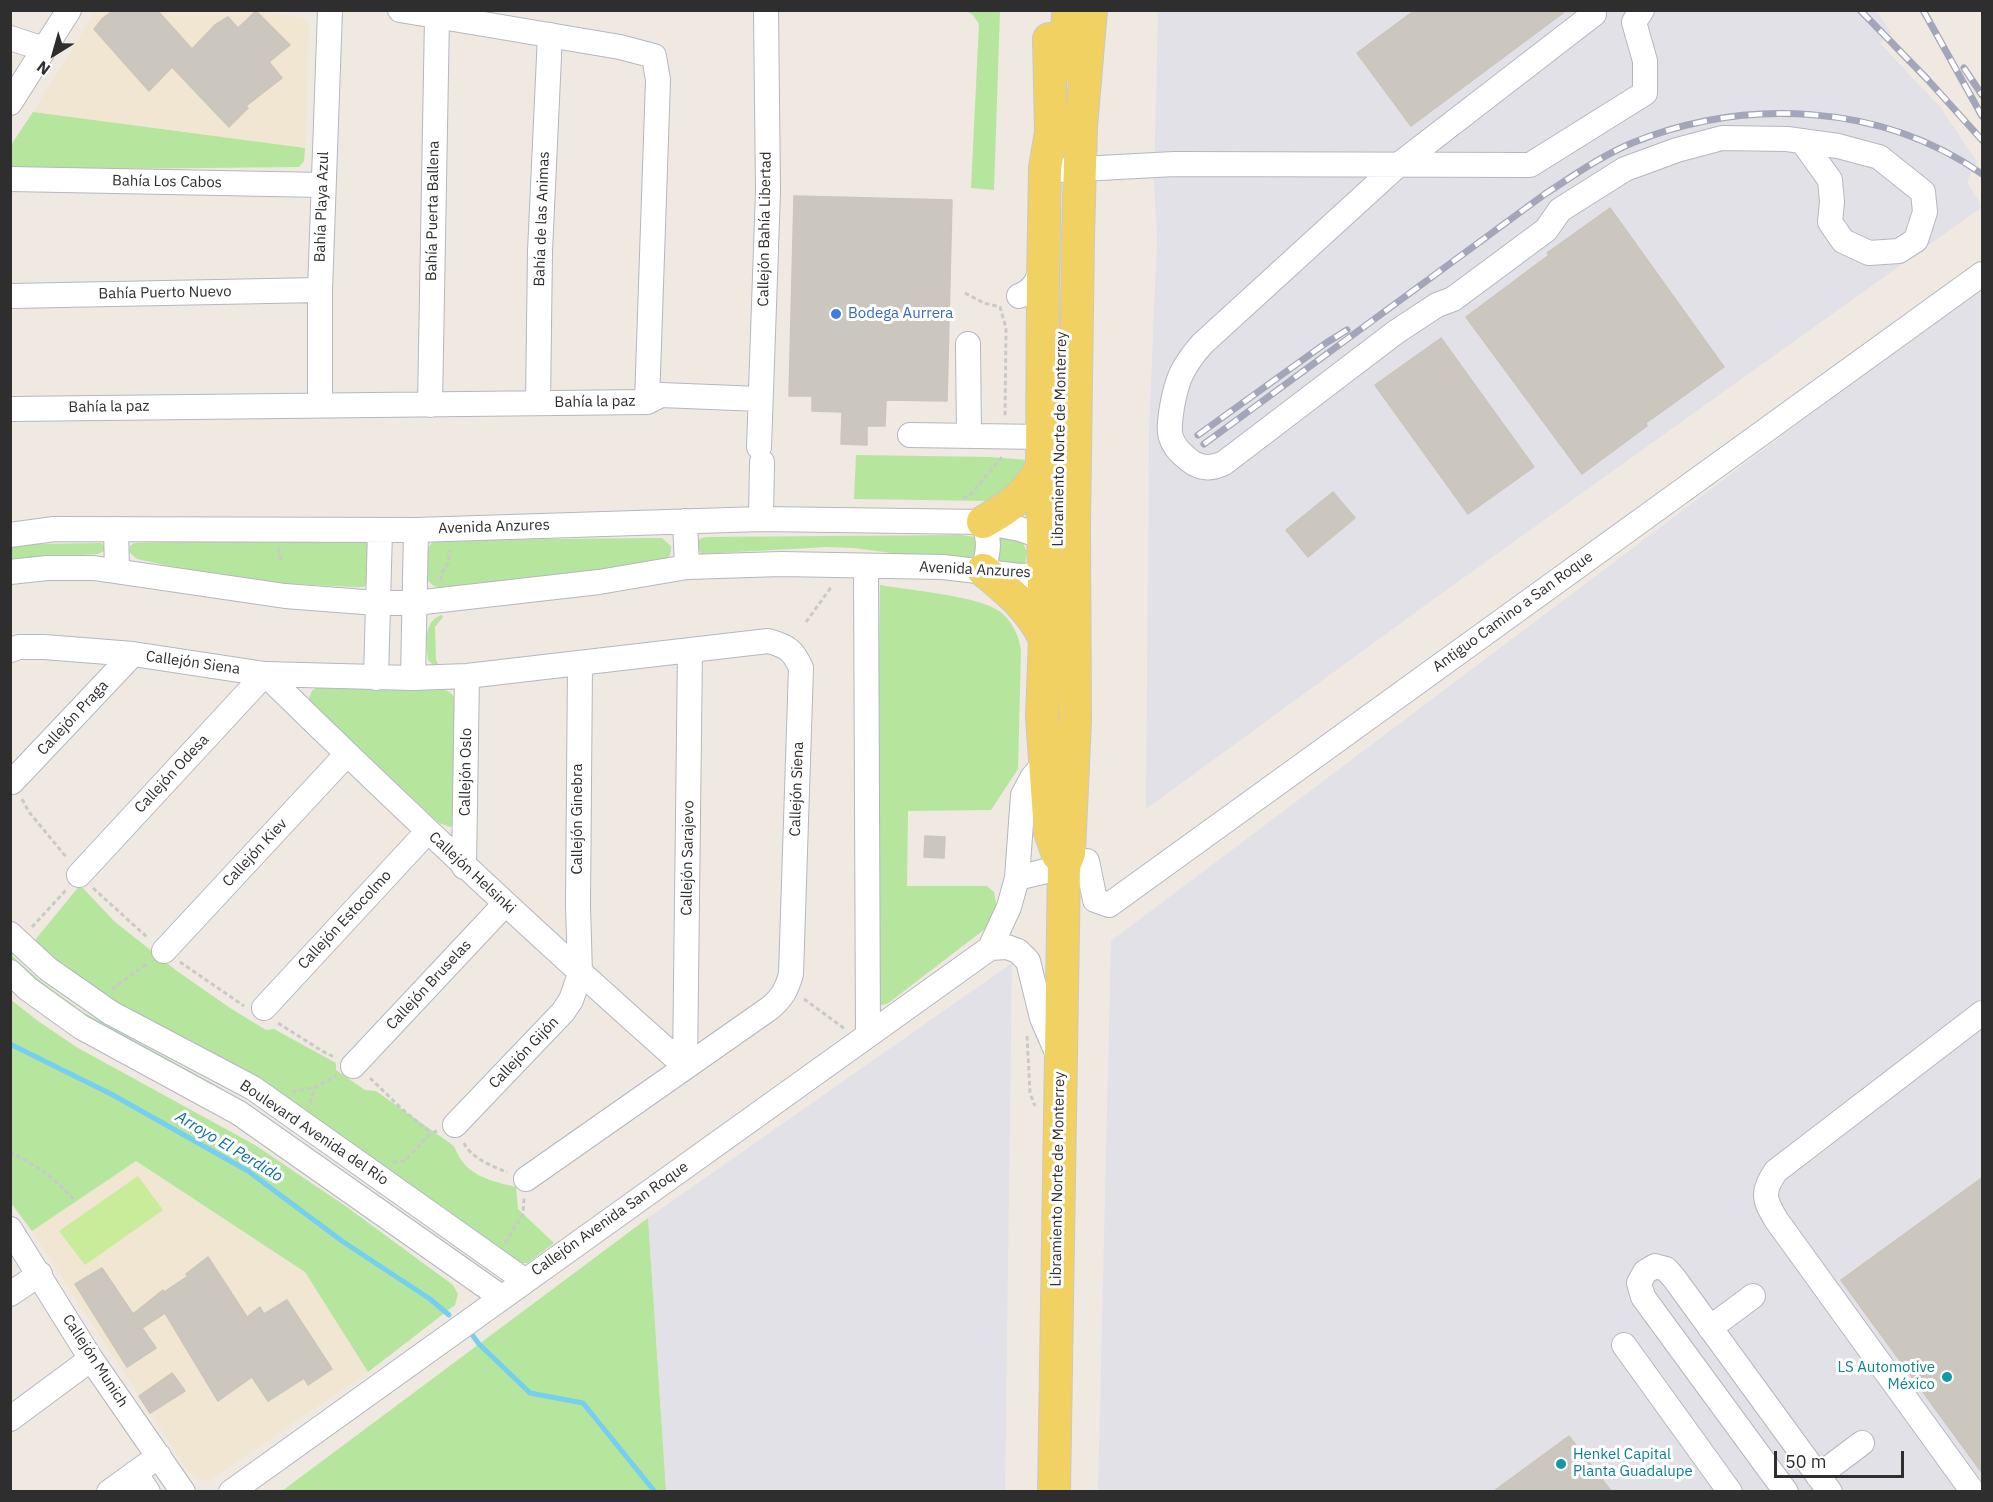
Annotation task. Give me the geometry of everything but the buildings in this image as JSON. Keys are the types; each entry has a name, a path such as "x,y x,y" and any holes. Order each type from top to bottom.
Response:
{"main road":[{"path":"1044,213 1070,147 1079,84 1080,10"},
{"name":"Libramiento Norte de Monterrey","path":"1054,1491 1061,860 1048,555 1070,147 1091,10"},
{"path":"1055,12 1051,132 1045,168 1043,261 1042,468 1048,555 1042,717 1050,832 1061,860"},
{"name":"Libramiento Norte de Monterrey","path":"1055,12 1078,237 1075,721 1069,854 1061,860"},
{"path":"1048,555 1065,541 1068,524 1070,448 1076,396"},
{"path":"983,522 1017,502 1042,468"},
{"path":"1048,555 1066,563 1067,703 1075,721"},
{"path":"983,570 1028,610 1036,620 1045,639"}],"street":[{"path":"10,103 69,10"},
{"name":"Bahía Playa Azul","path":"320,404 320,290 330,10"},
{"name":"Bahía la paz","path":"10,409 647,402 658,91 657,63 654,56 633,50 400,10"},
{"name":"Callejón Bahía Libertad","path":"761,519 760,399 768,191 766,10"},
{"path":"1070,147 1174,164 1530,165 1645,93 1645,61 1634,22 1642,10"},
{"path":"1594,14 1397,166 1202,344 1183,368 1176,383 1168,429 1176,449 1194,464 1207,468 1224,463 1396,332 1437,304 1454,299 1546,230 1560,210 1625,169 1677,150 1722,138 1787,139 1802,141 1838,146 1879,158 1904,175 1923,192 1925,212 1916,240 1899,251 1869,253 1843,241 1830,222 1832,202 1830,180 1802,141"},
{"name":"Bahía Puerta Ballena","path":"430,405 437,17"},
{"name":"Bahía de las Animas","path":"538,403 540,251 550,35"},
{"path":"10,38 44,49"},
{"name":"Bahía Los Cabos","path":"10,179 323,185"},
{"name":"Antiguo Camino a San Roque","path":"1061,860 1087,861 1095,900 1109,905 1983,274"},
{"name":"Bahía Puerto Nuevo","path":"10,296 320,290"},
{"path":"968,344 969,436"},
{"path":"647,402 661,395 760,399"},
{"path":"910,435 1042,437"},
{"name":"Avenida Anzures","path":"10,535 54,529 416,530 761,519 983,522 1020,529 1048,555 1035,575 1020,576 983,570 781,564 687,567 599,582 415,603 377,603 285,596 94,568 47,568 10,572"},
{"path":"685,521 687,567"},
{"path":"983,522 989,553 983,570"},
{"path":"117,528 117,571"},
{"path":"376,678 380,530"},
{"path":"413,678 416,530"},
{"path":"865,1037 866,566"},
{"name":"Callejón Siena","path":"10,650 19,647 44,647 133,654 265,674 413,678 468,676 768,641 783,645 795,654 801,668 791,974 788,988"},
{"name":"Callejón Sarajevo","path":"685,1066 690,650"},
{"name":"Callejón Praga","path":"12,782 133,654"},
{"name":"Callejón Ginebra","path":"579,664 580,974"},
{"name":"Callejón Helsinki","path":"265,674 464,867 580,974 685,1066"},
{"name":"Callejón Odesa","path":"80,874 265,674"},
{"name":"Callejón Oslo","path":"464,867 468,676"},
{"name":"Callejón Kiev","path":"164,951 347,754"},
{"path":"1046,761 1032,778 1023,795 1017,878 1009,907 990,948 1007,947 1018,951 1028,961 1042,1018 1060,1058"},
{"name":"Callejón Estocolmo","path":"264,1008 427,832"},
{"path":"1017,878 1061,860"},
{"name":"Callejón Bruselas","path":"353,1066 505,904"},
{"name":"Boulevard Avenida del Río","path":"14,938 48,969 111,1013 259,1093 524,1280"},
{"name":"Callejón Avenida San Roque","path":"231,1491 990,948"},
{"name":"Boulevard Avenida del Río","path":"10,972 28,989 81,1027 239,1113 501,1297"},
{"name":"Callejón Gijón","path":"455,1125 563,1012 572,1000 580,974"},
{"path":"526,1179 770,1008 781,999 788,988"},
{"path":"1973,1491 1767,1205 1765,1186 1776,1171 1983,1013"},
{"path":"239,1113 259,1093"},
{"name":"Callejón Munich","path":"10,1228 92,1359 183,1491"},
{"path":"1786,1491 1643,1297 1639,1283 1645,1272 1655,1266 1666,1269 1674,1278 1824,1484 1862,1443"},
{"path":"10,1294 40,1274"},
{"path":"1710,1328 1753,1296"},
{"path":"1624,1345 1730,1491"},
{"path":"10,1419 92,1359"},
{"path":"1731,1418 1761,1398"},
{"path":"109,1491 141,1482 159,1456"}],"path":[{"path":"965,293 984,303 1000,307 1006,336 1005,418"},
{"path":"963,498 971,494 1003,455"},
{"path":"441,588 441,574 448,564 450,549"},
{"path":"806,622 832,586"},
{"path":"12,782 29,812 80,874 141,933 249,1009 256,1011 264,1008"},
{"path":"14,938 80,874"},
{"path":"95,1002 164,951"},
{"path":"788,988 865,1037"},
{"path":"259,1093 315,1087 353,1066"},
{"path":"370,1171 379,1164 405,1161 431,1133 455,1125 466,1148 491,1166 526,1179 523,1214 495,1260"},
{"path":"10,1152 29,1161 67,1191 75,1202"}],"shaded area":[{"path":"254,10 302,18 309,25 305,148 33,112 96,11"},
{"path":"1158,11 1877,11 1891,33 1880,43 1941,108 1977,162 1967,182 1982,207 1427,604 1146,809 1149,432 1157,240 1154,181"},
{"path":"1982,285 1982,1491 1098,1492 1111,941"},
{"path":"1012,963 1005,1491 666,1491 648,1218"},
{"path":"136,1161 305,1272 368,1372 209,1480 198,1479 189,1472 32,1231"}],"green space":[{"path":"966,11 1000,11 994,190 971,188 979,24 973,15"},
{"path":"33,112 305,148 304,161 299,167 11,170 11,145"},
{"path":"856,455 990,457 1028,460 1023,474 990,501 854,499"},
{"path":"992,534 1005,534 1023,543 1027,552 1025,564 1003,567 994,559"},
{"path":"960,535 977,537 981,555 967,563 854,548 827,547 701,554 696,543 701,538 708,537"},
{"path":"662,538 671,546 671,552 661,563 441,588 427,580 427,551 437,540"},
{"path":"366,541 370,545 369,584 363,587 352,587 276,583 206,574 137,559 129,552 130,546 134,543"},
{"path":"101,543 105,546 104,551 98,554 11,559 11,547 36,544"},
{"path":"880,585 942,594 989,606 1003,614 1011,623 1017,634 1021,651 1018,769 991,810 908,811 907,886 987,886 994,892 998,915 985,929 887,1004 880,1005 874,1000"},
{"path":"441,615 443,617 435,627 438,664 436,668 428,660 427,634 431,623"},
{"path":"316,688 445,690 450,692 456,699 453,824 450,827 439,823 312,704 309,698"},
{"path":"80,885 115,922 177,971 230,1008 266,1030 274,1029 336,1063 336,1070 365,1090 376,1091 454,1146 464,1164 471,1170 487,1179 516,1187 518,1209 554,1243 528,1263 516,1263 114,1006 31,945"},
{"path":"10,954 38,979 83,1012 230,1095 113,1035 26,974 11,960"},
{"path":"10,999 78,1048 255,1145 344,1205 453,1285 458,1294 455,1305 368,1372 305,1272 136,1161 32,1231 11,1203"},
{"path":"138,1176 163,1210 85,1265 59,1231"},
{"path":"648,1218 666,1491 282,1491"}],"waterway":[{"name":"Arroyo El Perdido","path":"10,1044 113,1095 248,1171 342,1241 430,1299 449,1315"},
{"name":"Arroyo El Perdido","path":"473,1336 530,1393 583,1403 655,1492"}],"railway":[{"path":"1860,10 1982,140"},
{"path":"1923,10 1982,116"},
{"path":"1964,68 1982,95"},
{"path":"1204,444 1545,194 1621,148 1675,128 1720,118 1765,114 1811,115 1856,121 1900,133 1943,150 1982,174"},
{"path":"1198,435 1347,330"}],"place":[{"name":"Bodega Aurrera","path":"836,314"},
{"name":"LS Automotive México","path":"1947,1377"},
{"name":"Henkel Capital Planta Guadalupe","path":"1561,1464"}]}
